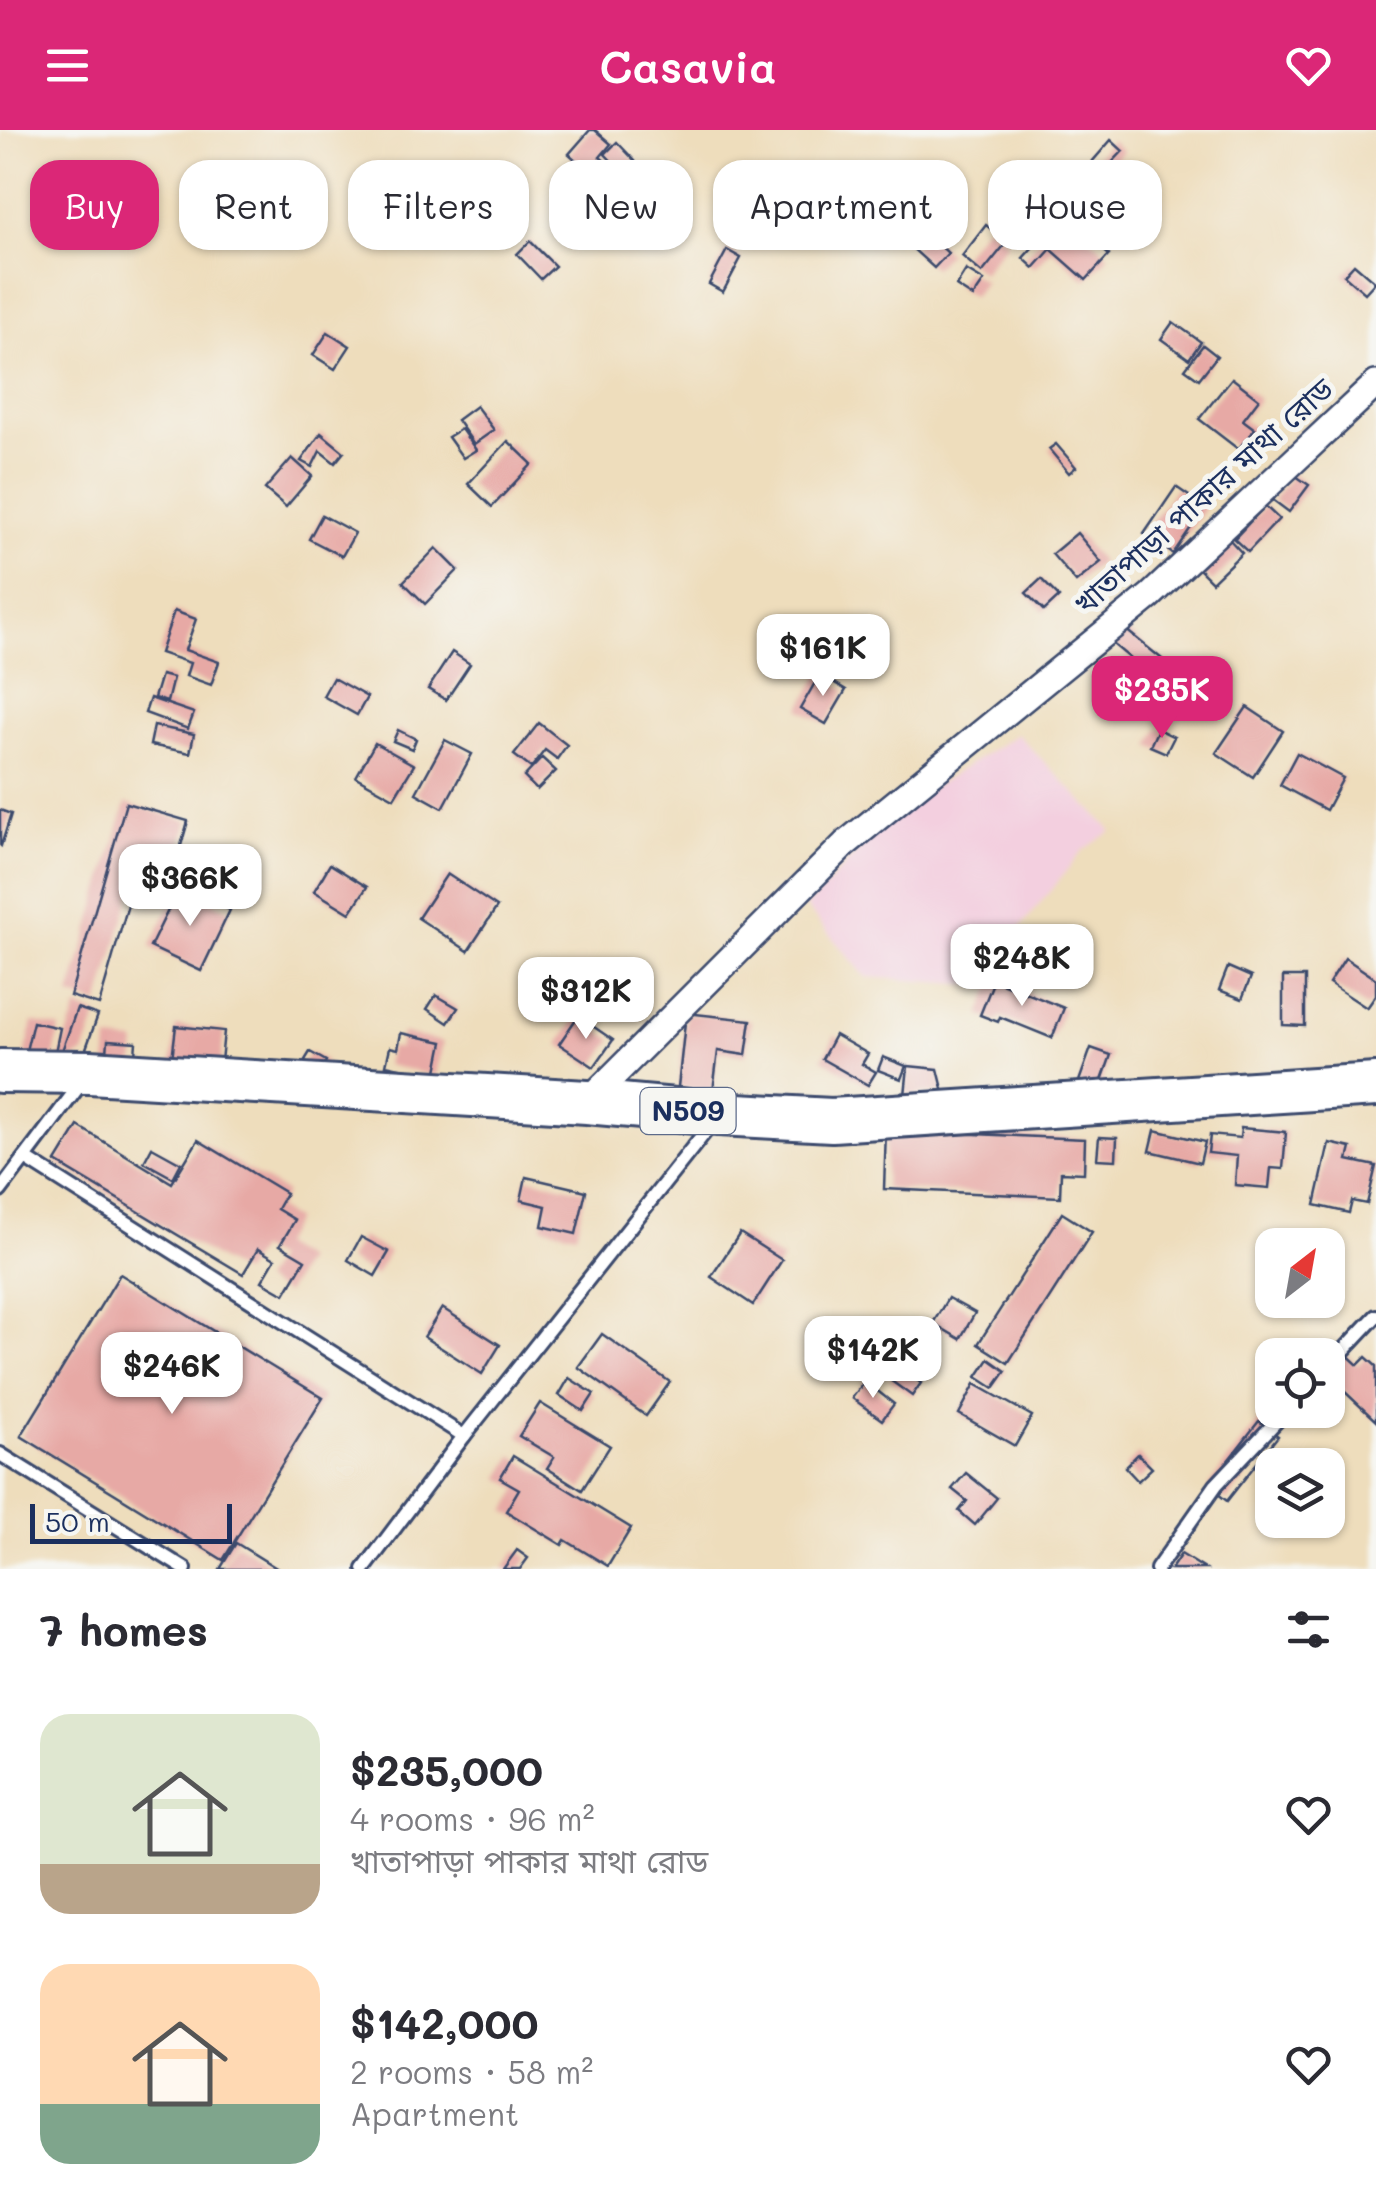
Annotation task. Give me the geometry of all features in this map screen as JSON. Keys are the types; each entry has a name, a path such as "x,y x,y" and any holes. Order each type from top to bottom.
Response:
{"highway":[{"name":"N509","path":"0,1070 90,1072 832,1120 1376,1085"}],"street":[{"name":"খাতাপাড়া পাকার মাথা রোড","path":"587,1102 846,844 1150,596 1376,384"}],"lane":[{"path":"0,1190 90,1072"},
{"path":"364,1569 719,1114"},
{"path":"25,1158 464,1436"},
{"path":"1345,1349 1376,1316"},
{"path":"1158,1569 1216,1485 1270,1428"},
{"path":"0,1454 185,1569"}],"shaded area":[{"path":"1017,734 1112,831 1083,850 974,985 866,977 806,907 897,810"}],"building":[{"path":"590,130 611,144 600,157 604,160 576,160 569,154"},
{"path":"1111,140 1123,151 1114,160 1094,160"},
{"path":"617,142 634,160 611,160 605,154"},
{"path":"986,225 988,250 1001,250 982,273 962,256"},
{"path":"529,242 555,266 541,279 517,254 529,250"},
{"path":"727,250 741,258 723,292 709,284"},
{"path":"914,250 945,250 948,253 934,268"},
{"path":"1030,250 1050,250 1034,268 1023,258"},
{"path":"1052,250 1103,250 1109,255 1086,280"},
{"path":"1354,264 1375,282 1365,293 1344,275"},
{"path":"966,270 984,281 973,297 956,286"},
{"path":"1173,322 1201,342 1189,359 1161,339"},
{"path":"328,332 350,346 335,369 313,355"},
{"path":"1203,345 1217,356 1199,379 1185,369"},
{"path":"1232,378 1259,399 1243,420 1255,429 1238,449 1199,419"},
{"path":"476,406 494,430 474,444 457,420"},
{"path":"461,429 476,450 463,458 448,437"},
{"path":"321,433 344,452 335,463 320,451 312,467 301,461"},
{"path":"508,441 532,464 492,507 468,484"},
{"path":"1056,444 1076,467 1069,473 1049,449"},
{"path":"292,458 312,476 286,507 265,489"},
{"path":"1293,474 1309,485 1289,512 1273,500"},
{"path":"1176,487 1205,507 1173,554 1144,534"},
{"path":"1265,506 1279,519 1248,552 1234,539"},
{"path":"322,515 355,533 342,556 309,539"},
{"path":"1077,533 1101,562 1076,582 1052,554"},
{"path":"1229,539 1242,553 1212,582 1199,569"},
{"path":"436,548 458,570 425,604 403,582"},
{"path":"1041,579 1059,597 1044,611 1026,593"},
{"path":"174,611 196,619 185,650 219,662 211,685 186,676 190,663 160,653"},
{"path":"1120,625 1162,659 1149,674 1108,640"},
{"path":"452,652 470,664 446,700 428,689"},
{"path":"820,674 846,690 826,724 800,709"},
{"path":"161,675 173,678 167,702 154,698"},
{"path":"333,678 367,697 357,715 323,696"},
{"path":"150,698 194,713 188,729 145,713"},
{"path":"1247,707 1283,731 1253,777 1216,753"},
{"path":"539,723 567,745 557,759 545,750 531,768 514,755"},
{"path":"154,726 194,734 190,753 150,745"},
{"path":"1158,729 1174,737 1166,753 1150,746"},
{"path":"398,730 416,739 412,749 393,741"},
{"path":"445,740 472,754 443,808 416,793"},
{"path":"375,743 414,765 394,798 356,777"},
{"path":"1297,753 1343,778 1326,810 1280,785"},
{"path":"542,758 556,771 537,790 524,777"},
{"path":"126,803 188,821 176,863 143,853 99,1005 70,996"},
{"path":"0,810 11,814 1,846 0,845"},
{"path":"330,864 367,887 350,913 314,891"},
{"path":"447,874 497,907 468,951 418,918"},
{"path":"180,886 230,910 201,971 150,947"},
{"path":"1345,958 1376,979 1376,995 1367,1008 1329,983"},
{"path":"1228,967 1251,977 1242,999 1219,990"},
{"path":"1283,977 1305,977 1305,1026 1283,1025"},
{"path":"994,980 1064,1008 1052,1038 1000,1017 998,1022 980,1015"},
{"path":"436,995 458,1008 448,1023 427,1009"},
{"path":"77,1008 98,1015 84,1054 56,1068"},
{"path":"686,1013 751,1020 746,1055 718,1051 713,1091 678,1087"},
{"path":"578,1016 613,1040 594,1067 559,1044"},
{"path":"33,1022 60,1028 53,1062 25,1055"},
{"path":"176,1026 224,1031 220,1072 171,1067"},
{"path":"401,1033 443,1042 436,1076 386,1065 390,1047 398,1049"},
{"path":"835,1035 868,1054 862,1064 876,1072 868,1085 822,1059"},
{"path":"108,1040 136,1042 134,1068 106,1066"},
{"path":"1091,1048 1111,1055 1098,1092 1078,1084"},
{"path":"310,1052 326,1061 319,1074 302,1065"},
{"path":"883,1057 906,1066 901,1079 878,1070"},
{"path":"908,1066 938,1069 944,1093 905,1095"},
{"path":"78,1126 172,1183 198,1140 286,1193 277,1209 295,1220 280,1245 305,1260 285,1294 262,1281 275,1259 258,1249 243,1274 56,1162"},
{"path":"1241,1128 1286,1132 1283,1169 1271,1168 1269,1188 1235,1185 1237,1156 1208,1153 1210,1135 1240,1138"},
{"path":"886,1130 1085,1139 1084,1173 1061,1172 1060,1197 884,1189"},
{"path":"1155,1130 1205,1142 1200,1163 1150,1151"},
{"path":"1099,1137 1117,1138 1116,1160 1097,1159"},
{"path":"1329,1143 1351,1148 1348,1160 1376,1166 1367,1204 1352,1201 1349,1213 1315,1205"},
{"path":"152,1147 181,1163 173,1178 144,1162"},
{"path":"526,1177 586,1191 576,1234 542,1226 546,1206 521,1200"},
{"path":"1062,1213 1092,1232 1008,1363 978,1344"},
{"path":"740,1233 782,1260 753,1305 711,1277"},
{"path":"361,1237 389,1252 375,1276 348,1260"},
{"path":"120,1274 323,1398 223,1560 21,1436"},
{"path":"948,1298 975,1313 960,1339 933,1323"},
{"path":"442,1308 500,1345 482,1374 424,1337"},
{"path":"602,1334 670,1382 646,1416 578,1367"},
{"path":"1345,1353 1358,1365 1366,1357 1376,1366 1376,1421 1345,1392"},
{"path":"989,1359 1006,1371 994,1388 977,1377"},
{"path":"899,1368 921,1383 912,1396 890,1380"},
{"path":"569,1378 594,1394 583,1411 559,1395"},
{"path":"865,1381 894,1404 882,1420 852,1398"},
{"path":"975,1384 1032,1416 1015,1446 959,1414"},
{"path":"540,1403 610,1446 582,1490 547,1468 554,1457 519,1436"},
{"path":"1255,1426 1268,1428 1278,1436 1269,1448 1255,1448 1255,1465 1227,1501 1208,1486"},
{"path":"1138,1454 1152,1468 1138,1481 1125,1467"},
{"path":"513,1456 631,1528 608,1566 565,1540 562,1545 506,1511 519,1489 500,1478"},
{"path":"966,1473 997,1498 975,1525 959,1511 967,1501 952,1489"},
{"path":"236,1543 278,1569 220,1569"},
{"path":"517,1550 528,1558 520,1569 503,1569"},
{"path":"1181,1554 1205,1569 1171,1569"}]}
